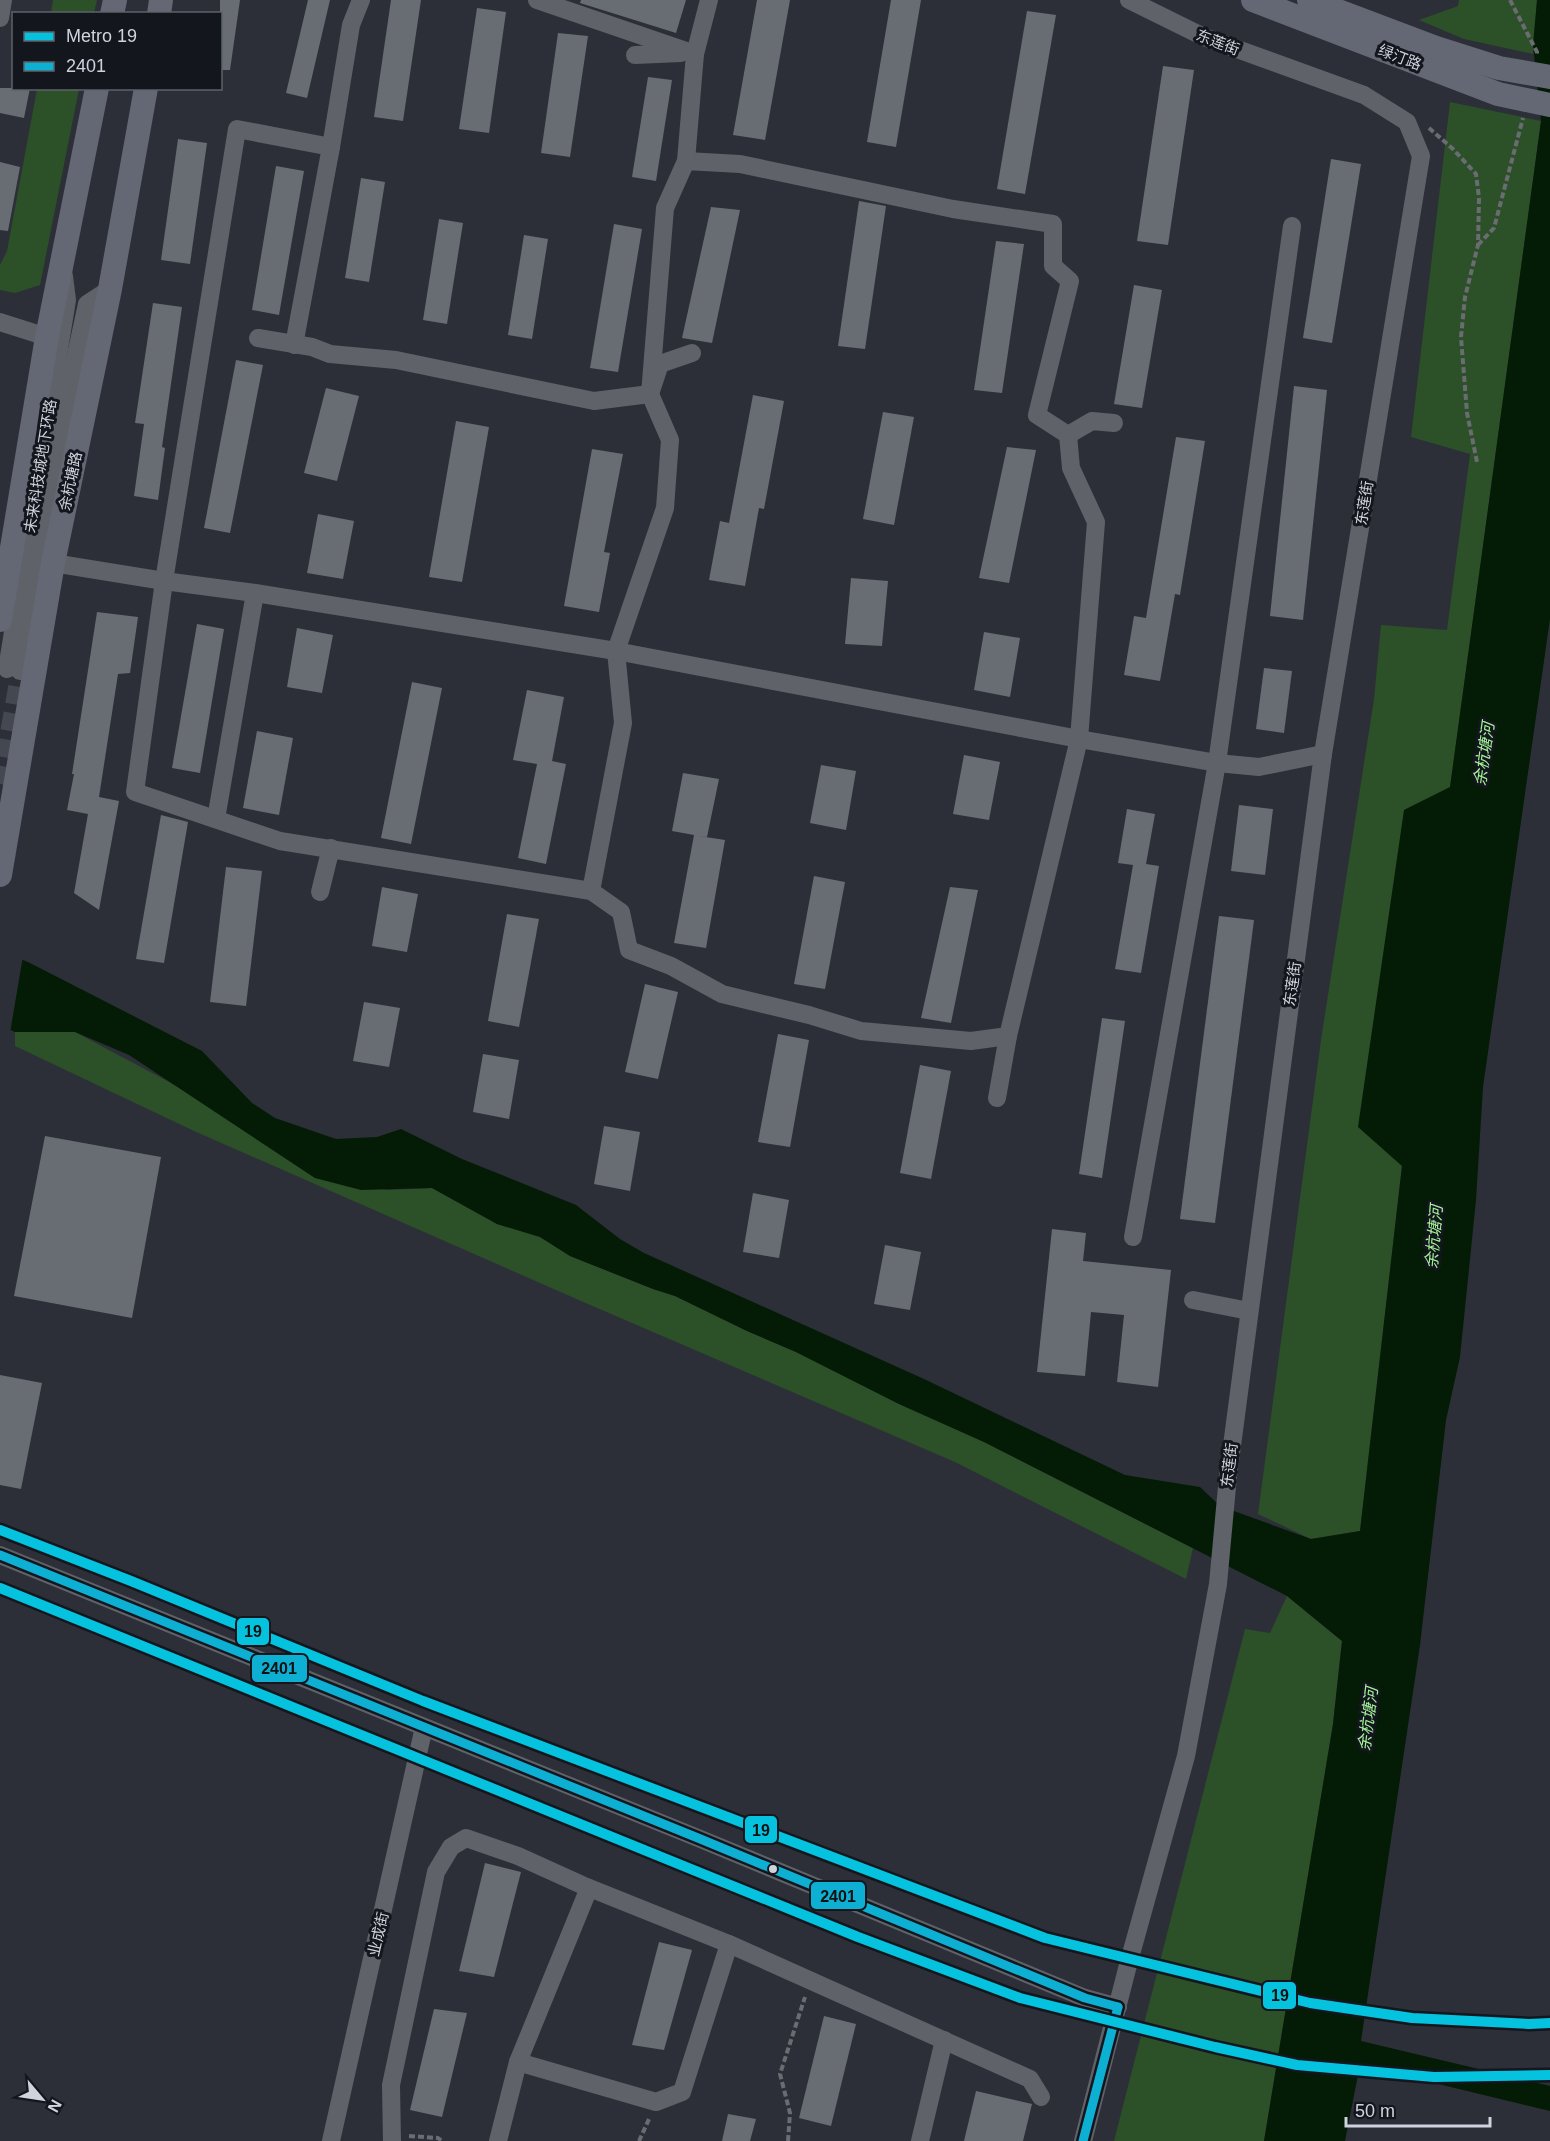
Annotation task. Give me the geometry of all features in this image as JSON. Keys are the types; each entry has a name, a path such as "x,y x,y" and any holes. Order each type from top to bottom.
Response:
{"main road":[{"name":"绿汀路","path":"1253,0 1498,94 1550,105"},
{"name":"绿汀路","path":"1309,0 1436,48 1499,68 1542,70"},
{"path":"0,620 47,337 97,90"},
{"name":"余杭塘路","path":"0,875 6,800 110,289 146,90"}],"street":[{"path":"0,18 3,0"},
{"path":"294,345 331,147 351,24 361,0"},
{"path":"537,0 695,54"},
{"path":"591,891 623,723 616,651 665,508 670,440 650,394 665,208 686,161 695,54 709,0"},
{"name":"东莲街","path":"1083,2141 1186,1756 1218,1584 1228,1476 1323,754 1421,156 1407,122 1364,95 1204,37 1129,0"},
{"path":"635,55 695,54"},
{"path":"331,147 237,129 164,581 135,792 280,841 591,891 621,912 629,950 671,966 722,994 809,1015 861,1031 971,1041 1008,1036"},
{"path":"686,161 740,164 953,210 1053,224 1053,266 1070,281 1037,415 1068,435"},
{"path":"1133,1238 1216,763 1292,226"},
{"name":"未来科技城地下环路","path":"62,262 67,300 14,670 87,304 110,289"},
{"path":"0,322 47,337"},
{"path":"258,338 312,347 330,354 396,360 594,401 650,394"},
{"path":"650,394 660,364 692,353"},
{"path":"1068,435 1092,421 1114,423"},
{"path":"997,1098 1008,1036 1079,739 1096,522 1071,468 1068,435"},
{"path":"53,563 164,581 255,592 616,651 1216,763 1259,766 1323,754"},
{"path":"216,819 255,592"},
{"path":"320,892 331,848"},
{"path":"1193,1300 1249,1311"},
{"path":"0,1555 729,1850 1085,1998 1118,2007"},
{"name":"业成街","path":"331,2141 424,1727"},
{"path":"392,2138 391,2085 436,1872 451,1847 466,1838 518,1856 589,1888 729,1944 944,2040 1030,2079 1041,2097"},
{"path":"498,2141 518,2062 589,1888"},
{"path":"518,2062 656,2102 682,2092 729,1944"},
{"path":"920,2141 944,2040"}],"path":[{"path":"1510,0 1537,52 1542,70"},
{"path":"1478,245 1494,228 1523,116"},
{"path":"1412,135 1430,128 1476,174 1479,198 1478,245 1465,297 1461,337 1467,413 1477,462"},
{"path":"788,2141 790,2114 780,2074 810,1981"},
{"path":"639,2141 656,2102"},
{"path":"392,2138 442,2141"}],"green space":[{"path":"53,0 97,0 94,12 51,12"},
{"path":"1459,0 1537,0 1533,54 1464,39 1419,20 1458,6"},
{"path":"37,90 79,90 40,285 15,293 0,290 0,265 7,251"},
{"path":"1450,102 1541,121 1450,788 1404,810 1402,1166 1360,1531 1311,1539 1258,1514 1321,1040 1374,699 1381,625 1447,630 1470,454 1411,437"},
{"path":"15,1032 75,1032 186,1091 315,1178 388,1190 432,1188 497,1224 540,1237 570,1256 675,1296 796,1352 899,1404 984,1442 1193,1548 1186,1579 955,1462 194,1131 15,1046"},
{"path":"1287,1596 1342,1641 1333,1724 1264,2141 1114,2141 1245,1629 1270,1633"}],"water":[{"name":"余杭塘河","path":"1537,0 1550,0 1550,619 1483,1087 1476,1200 1460,1357 1446,1420 1420,1645 1361,2041 1550,2086 1550,2111 1360,2065 1345,2141 1264,2141 1333,1724 1342,1641 1287,1596 984,1442 899,1404 796,1352 675,1296 570,1256 540,1237 497,1224 432,1188 361,1190 315,1178 129,1055 75,1032 15,1032 0,1025 0,951 28,962 202,1051 252,1103 275,1118 336,1139 377,1137 401,1129 462,1159 576,1205 620,1239 644,1253 924,1379 1125,1475 1200,1487 1220,1506 1311,1539 1360,1531 1402,1166 1358,1127 1404,810 1450,787 1541,121 1533,45"}],"pier":[{"path":"0,948 23,956 10,1033 0,1028"}],"building":[{"path":"220,0 240,0 230,70 222,70 222,12 220,12"},
{"path":"308,0 330,0 307,98 286,93"},
{"path":"391,0 421,0 403,121 374,117"},
{"path":"581,0 686,0 676,33 580,3"},
{"path":"757,0 790,0 765,140 733,135"},
{"path":"891,0 921,0 896,147 867,142"},
{"path":"477,8 506,12 489,133 459,129"},
{"path":"1027,11 1056,15 1025,194 997,189"},
{"path":"558,33 588,36 570,157 541,153"},
{"path":"1163,66 1194,70 1168,245 1137,241"},
{"path":"648,77 672,80 656,181 632,177"},
{"path":"0,88 30,90 24,118 0,113"},
{"path":"178,139 207,143 190,264 161,260"},
{"path":"1331,159 1361,164 1332,343 1303,338"},
{"path":"0,162 20,167 8,231 0,230"},
{"path":"276,166 304,171 279,315 252,310"},
{"path":"361,178 385,182 369,282 345,278"},
{"path":"859,201 886,206 865,349 838,346"},
{"path":"711,207 740,210 712,343 682,338"},
{"path":"439,219 463,223 447,324 423,320"},
{"path":"614,224 642,229 618,372 590,368"},
{"path":"524,235 548,239 532,339 508,335"},
{"path":"996,241 1024,244 1002,393 974,390"},
{"path":"1134,285 1162,290 1142,408 1114,404"},
{"path":"153,303 182,307 162,447 165,448 158,500 134,496 144,424 135,423"},
{"path":"236,360 263,365 230,533 204,528"},
{"path":"1294,386 1327,390 1303,620 1270,616"},
{"path":"326,388 359,396 337,481 304,473"},
{"path":"753,395 784,401 764,509 759,508 745,586 709,580 720,521 729,523"},
{"path":"883,412 914,417 894,525 863,519"},
{"path":"456,421 489,427 462,582 429,577"},
{"path":"1176,437 1205,441 1180,595 1175,594 1160,681 1124,675 1134,616 1146,618"},
{"path":"1007,447 1036,450 1009,583 979,578"},
{"path":"592,449 623,454 604,552 610,553 599,612 564,606"},
{"path":"318,514 354,521 343,579 307,573"},
{"path":"851,578 888,581 882,646 845,644"},
{"path":"97,612 138,617 130,673 118,674 99,797 119,801 99,910 74,893 88,814 67,810"},
{"path":"197,624 224,629 200,773 172,768"},
{"path":"297,628 333,635 322,693 287,687"},
{"path":"984,632 1020,638 1010,697 974,690"},
{"path":"1264,668 1292,671 1284,733 1256,729"},
{"path":"412,682 442,688 411,844 381,838"},
{"path":"527,690 564,697 552,761 566,764 546,864 518,858 537,764 513,760"},
{"path":"257,731 293,738 279,815 243,808"},
{"path":"964,755 1000,762 989,820 953,814"},
{"path":"821,765 856,771 846,830 810,823"},
{"path":"683,773 719,779 707,837 699,836 725,840 706,948 674,943 694,835 672,831"},
{"path":"1239,805 1273,809 1265,875 1231,871"},
{"path":"1127,809 1155,814 1146,864 1159,866 1141,973 1115,969 1133,865 1118,863"},
{"path":"161,815 188,822 164,963 136,959"},
{"path":"226,867 262,871 246,1006 210,1002"},
{"path":"814,876 845,882 825,989 794,984"},
{"path":"382,887 418,894 407,952 372,946"},
{"path":"950,887 978,890 951,1023 921,1018"},
{"path":"507,914 539,919 519,1027 488,1021"},
{"path":"1219,916 1254,920 1215,1223 1180,1219"},
{"path":"645,984 678,992 658,1079 625,1072"},
{"path":"364,1002 400,1008 389,1067 353,1061"},
{"path":"1102,1018 1125,1021 1102,1178 1079,1174"},
{"path":"778,1034 809,1040 790,1147 758,1142"},
{"path":"483,1054 519,1060 509,1119 473,1112"},
{"path":"920,1065 951,1071 931,1179 900,1173"},
{"path":"604,1126 640,1132 630,1191 594,1184"},
{"path":"45,1136 161,1157 132,1318 14,1296"},
{"path":"753,1193 789,1200 779,1258 743,1252"},
{"path":"1052,1229 1086,1233 1083,1261 1171,1270 1158,1387 1117,1382 1124,1315 1091,1312 1085,1376 1037,1372"},
{"path":"885,1245 921,1252 910,1310 874,1304"},
{"path":"0,1375 42,1383 21,1489 0,1485"},
{"path":"485,1863 521,1872 494,1977 459,1971"},
{"path":"659,1942 692,1950 664,2050 632,2045"},
{"path":"434,2009 467,2013 442,2117 410,2110"},
{"path":"824,2016 856,2024 831,2126 799,2118"},
{"path":"976,2091 1032,2104 1023,2141 964,2141"},
{"path":"728,2114 756,2119 750,2141 722,2141"}],"tunnel":[{"path":"0,784 20,671"}],"metro line":[{"name":"19","path":"0,1530 131,1581 423,1701 1045,1938 1310,2003 1412,2018 1550,2023"},
{"name":"19","path":"0,1588 858,1937 1020,1998 1297,2065 1434,2077 1550,2075"}],"transit line":[{"name":"2401","path":"0,1555 698,1838 1085,1998 1118,2007"},
{"name":"2401","path":"1083,2141 1118,2007"}]}
